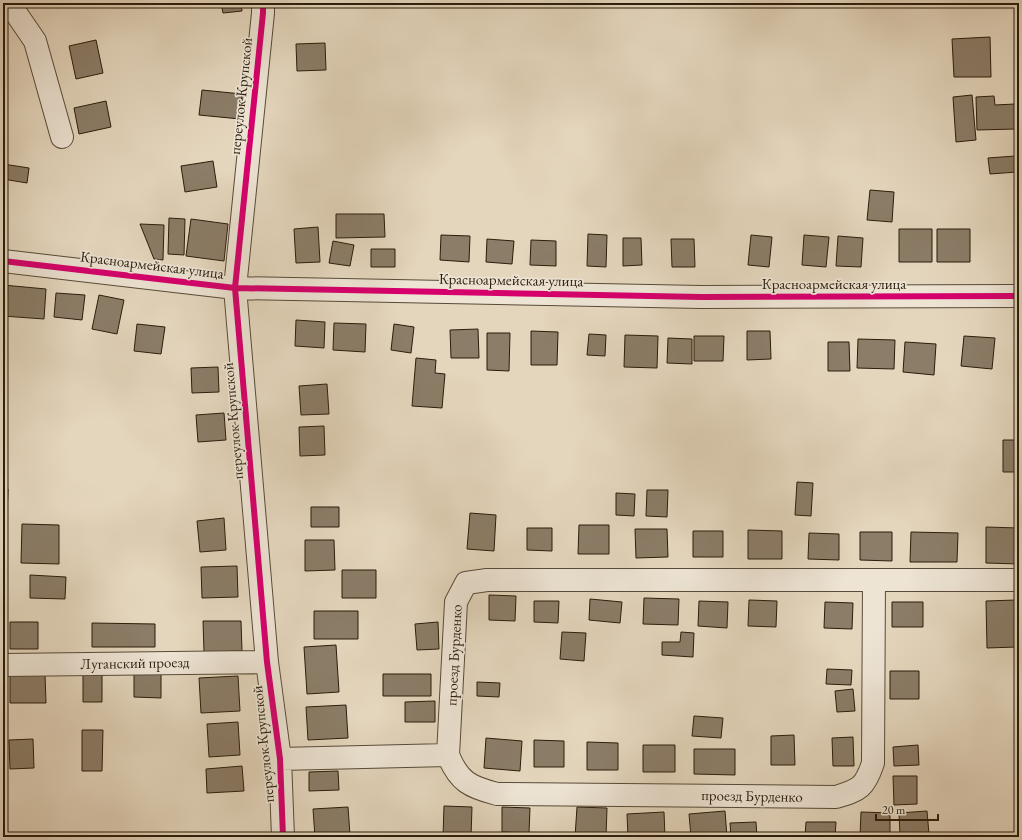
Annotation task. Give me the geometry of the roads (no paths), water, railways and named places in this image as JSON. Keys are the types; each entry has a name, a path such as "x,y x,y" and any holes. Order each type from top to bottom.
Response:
{"street":[{"path":"9,3 35,41 62,137"},
{"name":"переулок Крупской","path":"263,3 234,288 267,662 280,759 283,837"},
{"name":"Красноармейская улица","path":"3,261 234,288 702,298 1019,296"},
{"name":"проезд Бурденко","path":"874,580 873,763 868,778 856,792 836,797 497,794 474,788 454,771 448,755 456,602 466,583 487,580 874,580 1019,580"},
{"name":"Луганский проезд","path":"3,664 267,662"},
{"path":"280,759 448,755"}]}
